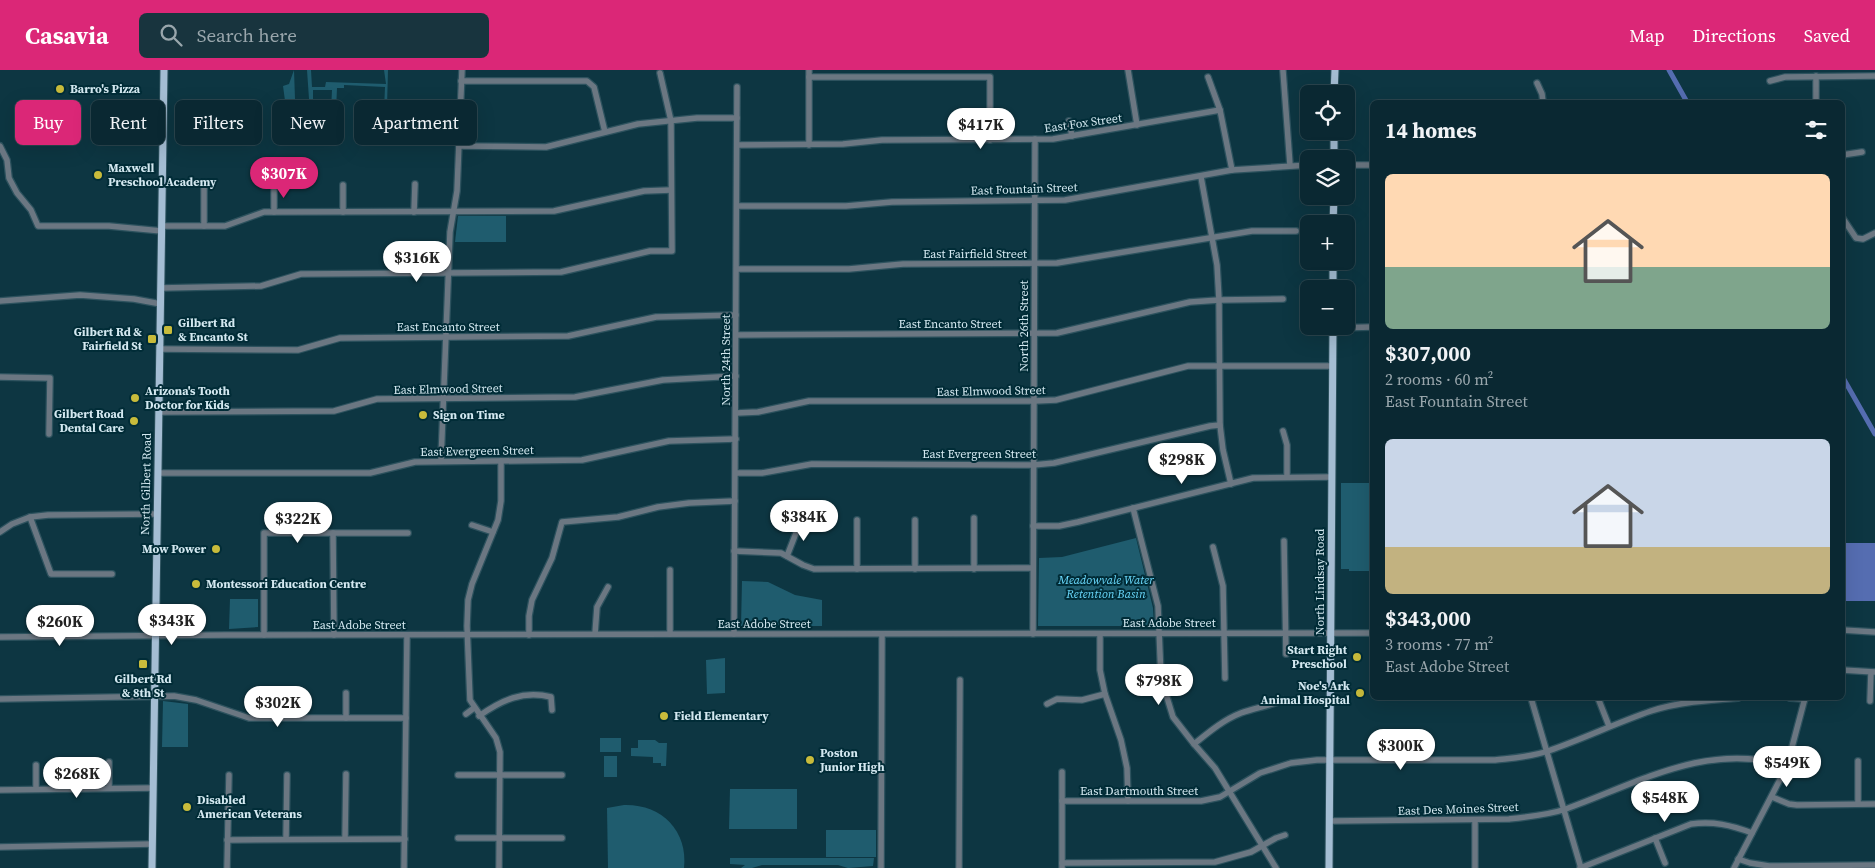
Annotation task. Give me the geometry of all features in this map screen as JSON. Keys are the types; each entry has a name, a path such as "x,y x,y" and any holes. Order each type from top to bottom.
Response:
{"main road":[{"name":"North Gilbert Road","path":"152,868 164,70"},
{"path":"1334,70 1334,85"},
{"name":"North Lindsay Road","path":"1329,868 1333,335"}],"street":[{"path":"441,462 450,232 457,191 462,70"},
{"path":"1128,70 1137,125"},
{"path":"1283,71 1290,165"},
{"path":"161,288 260,286 301,274 561,272 650,251 672,251 671,121 660,73"},
{"path":"809,145 809,73 990,77 990,140"},
{"path":"1816,76 1816,100"},
{"path":"1770,81 1781,77 1875,76"},
{"path":"1208,77 1220,110 1232,170"},
{"path":"461,81 587,81 594,87 605,132"},
{"path":"1537,83 1543,100"},
{"name":"North 24th Street","path":"734,634 737,87"},
{"name":"East Fox Street","path":"737,145 843,144 882,140 1035,139 1072,136 1220,110"},
{"path":"459,146 546,147 638,124 697,118 737,118"},
{"path":"1069,121 1072,136"},
{"name":"North 26th Street","path":"1033,634 1035,139"},
{"path":"0,146 7,160 9,178 17,193 31,210 38,226 109,226 162,229 225,226 264,212 554,211 644,191 672,190"},
{"path":"1845,155 1862,152"},
{"name":"East Fountain Street","path":"737,206 846,206 892,202 1065,200 1232,170 1300,165"},
{"path":"1355,165 1370,165"},
{"path":"1201,177 1216,265 1219,300 1220,426 1223,450 1231,484"},
{"path":"414,184 414,212"},
{"path":"204,185 204,226"},
{"path":"274,185 274,212"},
{"path":"343,185 343,212"},
{"path":"1845,222 1853,235 1858,239 1866,238 1875,233"},
{"name":"East Fairfield Street","path":"737,269 849,269 903,264 1057,263 1252,231 1296,231"},
{"path":"0,301 80,295 134,299 160,304"},
{"name":"East Encanto Street","path":"736,335 1057,333 1190,302 1283,300"},
{"name":"East Encanto Street","path":"160,350 298,350 340,338 568,336 656,317 736,315"},
{"path":"1355,327 1370,327"},
{"name":"East Elmwood Street","path":"736,413 758,412 809,401 1056,400 1179,368 1220,365 1333,366"},
{"name":"East Elmwood Street","path":"159,412 334,411 377,399 575,397 663,380 736,376"},
{"path":"0,378 50,378 49,434"},
{"name":"East Evergreen Street","path":"736,473 762,473 812,464 1033,465 1054,463 1210,426 1220,426"},
{"path":"1283,431 1288,445 1287,477"},
{"name":"East Evergreen Street","path":"158,473 370,473 415,462 582,460 668,441 736,439"},
{"path":"499,868 499,744 470,700 467,611 472,584 498,520 501,501 501,461"},
{"path":"1033,526 1059,526 1254,478 1332,477"},
{"path":"529,635 529,616 532,600 552,558 562,522 618,517 658,507 690,502 736,501"},
{"path":"1133,508 1156,598 1160,633 1161,678 1173,717 1215,768 1276,868"},
{"path":"1,530 30,517 48,515 157,514"},
{"path":"30,517 51,574 112,574"},
{"path":"974,518 974,569"},
{"path":"856,520 857,569"},
{"path":"915,520 915,569"},
{"path":"787,556 798,522"},
{"path":"472,525 494,532"},
{"path":"264,635 264,533 408,533"},
{"path":"333,533 334,635"},
{"path":"1284,541 1286,551 1286,654"},
{"path":"1213,546 1223,586 1224,678"},
{"path":"734,551 772,552 787,556 802,565 814,569 1033,568"},
{"path":"670,570 670,634"},
{"path":"595,634 597,607 608,587"},
{"path":"1845,630 1875,632"},
{"name":"East Adobe Street","path":"0,637 155,635 1370,633"},
{"path":"881,868 882,634"},
{"path":"1100,634 1100,670 1105,694 1121,740 1127,768 1128,801"},
{"path":"404,868 407,635"},
{"path":"1845,670 1873,672 1870,701"},
{"path":"959,868 960,680"},
{"path":"282,693 282,718"},
{"path":"346,693 346,718"},
{"path":"1047,704 1057,699 1082,700 1105,694"},
{"path":"479,716 506,699 531,695 551,698 552,710"},
{"path":"0,699 154,696 191,699 244,717 406,718"},
{"path":"1194,744 1213,729 1239,714 1283,700"},
{"path":"1532,700 1580,868 1684,826 1705,823 1734,826 1752,833"},
{"path":"1599,700 1609,726"},
{"name":"East Dartmouth Street","path":"1062,802 1201,801 1220,797 1260,774 1291,763 1330,760 1495,760 1524,757 1547,752 1609,726 1654,710 1722,700"},
{"path":"1734,868 1787,766 1804,700"},
{"path":"466,714 474,708"},
{"name":"East Des Moines Street","path":"1330,821 1475,821 1528,817 1564,809 1656,772 1694,763 1748,758 1772,761 1787,766"},
{"path":"1858,761 1858,804"},
{"path":"109,762 109,788"},
{"path":"36,765 36,789"},
{"path":"1062,772 1062,865 1215,862 1251,852 1285,835"},
{"path":"286,839 287,774"},
{"path":"345,839 346,774"},
{"path":"227,868 228,775"},
{"path":"458,775 562,775"},
{"path":"0,790 153,788"},
{"path":"1772,797 1797,805 1875,804"},
{"path":"1475,821 1475,868"},
{"path":"458,838 562,838"},
{"path":"1654,838 1665,863"},
{"path":"227,840 405,839"},
{"path":"0,846 152,844"},
{"path":"1738,859 1769,866 1875,865"}],"green space":[{"path":"294,70 294,100 285,100 283,86 289,84"},
{"path":"307,70 311,70 312,87 325,87 326,82 386,84 384,70 388,70 387,100 384,100 385,87 344,85 344,88 337,88 336,100 332,100 332,90 313,90 313,100 309,99"},
{"path":"458,216 506,216 506,242 455,242"},
{"path":"1341,483 1370,483 1370,571 1341,569"},
{"name":"Meadowvale Water Retention Basin","path":"1136,538 1153,608 1154,626 1038,626 1039,558 1062,557"},
{"path":"742,581 768,582 795,595 822,600 822,626 741,626"},
{"path":"230,599 258,599 258,627 229,629"},
{"path":"725,658 725,693 707,694 706,660"},
{"path":"163,701 188,704 188,747 162,747"},
{"path":"600,738 621,738 621,752 600,752"},
{"path":"638,740 655,740 659,743 667,743 666,766 661,766 661,763 653,763 653,757 631,756 631,748 638,748"},
{"path":"604,756 617,756 617,777 604,777"},
{"path":"730,789 797,789 797,829 729,829"},
{"path":"624,805 650,809 660,814 669,822 677,831 682,842 684,868 608,868 607,808"},
{"path":"826,830 876,830 876,857 826,857"},
{"path":"730,858 874,858 873,866 848,868 838,865 762,865 752,868 741,868 745,865 730,864"}],"water":[{"path":"1845,543 1875,543 1875,601 1845,601"}],"waterway":[{"path":"1669,70 1686,100"},
{"path":"1845,381 1875,434"}],"place":[{"name":"Barro's Pizza","path":"60,89"},
{"name":"Maxwell Preschool Academy","path":"98,175"},
{"name":"Gilbert Rd & Encanto St","path":"168,330"},
{"name":"Gilbert Rd & Fairfield St","path":"152,339"},
{"name":"Arizona's Tooth Doctor for Kids","path":"135,398"},
{"name":"Sign on Time","path":"423,415"},
{"name":"Gilbert Road Dental Care","path":"134,421"},
{"name":"Mow Power","path":"216,549"},
{"name":"Montessori Education Centre","path":"196,584"},
{"name":"Start Right Preschool","path":"1357,657"},
{"name":"Gilbert Rd & 8th St","path":"143,664"},
{"name":"Noe's Ark Animal Hospital","path":"1360,693"},
{"name":"Field Elementary","path":"664,716"},
{"name":"Poston Junior High","path":"810,760"},
{"name":"Disabled American Veterans","path":"187,807"}]}
